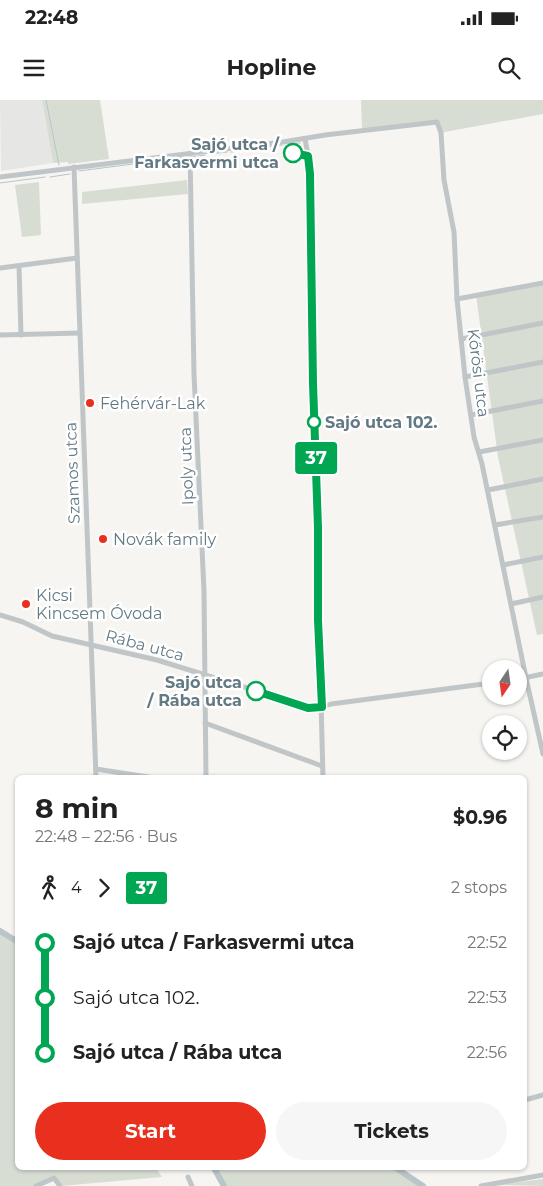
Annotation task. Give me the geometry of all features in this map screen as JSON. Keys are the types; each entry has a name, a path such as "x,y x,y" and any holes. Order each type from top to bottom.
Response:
{"main road":[{"path":"0,931 15,940"},
{"path":"215,1170 224,1186"},
{"path":"399,1170 423,1186"}],"street":[{"name":"Kőrösi utca","path":"305,139 437,122 441,133 444,180 454,232 457,299 465,377 474,437 488,490 522,660"},
{"path":"0,177 305,139 311,203 313,375 318,528 318,620 323,775"},
{"name":"Ipoly utca","path":"190,153 194,374 204,591 206,775"},
{"name":"Szamos utca","path":"74,167 96,775"},
{"path":"0,268 77,258"},
{"path":"18,266 21,335"},
{"path":"457,299 543,283"},
{"path":"462,339 543,323"},
{"path":"0,335 80,333"},
{"path":"465,377 543,362"},
{"path":"471,415 543,401"},
{"path":"479,452 543,440"},
{"path":"488,490 543,479"},
{"path":"495,525 543,517"},
{"path":"503,565 543,557"},
{"path":"510,604 543,597"},
{"name":"Rába utca","path":"0,615 23,622 52,636 150,658 308,708 482,684"},
{"path":"528,678 543,674"},
{"name":"Kőrösi utca","path":"528,687 543,754"},
{"path":"205,723 322,766"},
{"path":"96,769 135,775"},
{"path":"527,1099 543,1095"},
{"path":"483,1186 543,1175"},
{"path":"188,1177 192,1186"},
{"path":"36,1186 54,1178 60,1186"}],"shaded area":[{"path":"0,100 42,100 53,163 1,171"},
{"path":"42,100 100,100 109,159 68,164 68,162 53,163"},
{"path":"361,100 543,100 543,114 439,133 437,120 362,130"},
{"path":"187,180 188,194 82,204 82,192"},
{"path":"39,182 41,235 22,237 15,185"},
{"path":"543,283 543,634 537,635 498,457 476,295"},
{"path":"0,931 15,941 15,1170 157,1170 162,1177 61,1186 56,1179 36,1186 0,1186"},
{"path":"215,1170 399,1170 423,1186 224,1186"},
{"path":"543,1179 543,1186 494,1185"}],"waterway":[{"path":"46,100 59,165"},
{"path":"288,144 300,143"},
{"path":"231,152 282,145"},
{"path":"210,154 227,152"},
{"path":"192,157 205,155"},
{"path":"79,171 187,157"},
{"path":"50,177 70,174"},
{"path":"0,183 45,177"}],"bus line":[{"name":"37","path":"256,691 308,708 322,707 318,620 318,528 313,383 310,174 308,156 293,153"}],"place":[{"name":"Sajó utca / Farkasvermi utca","path":"293,153"},
{"name":"Fehérvár-Lak","path":"90,403"},
{"name":"Sajó utca 102.","path":"314,422"},
{"name":"Novák family","path":"103,539"},
{"name":"Kicsi Kincsem Óvoda","path":"26,604"},
{"name":"Sajó utca / Rába utca","path":"256,691"}]}
